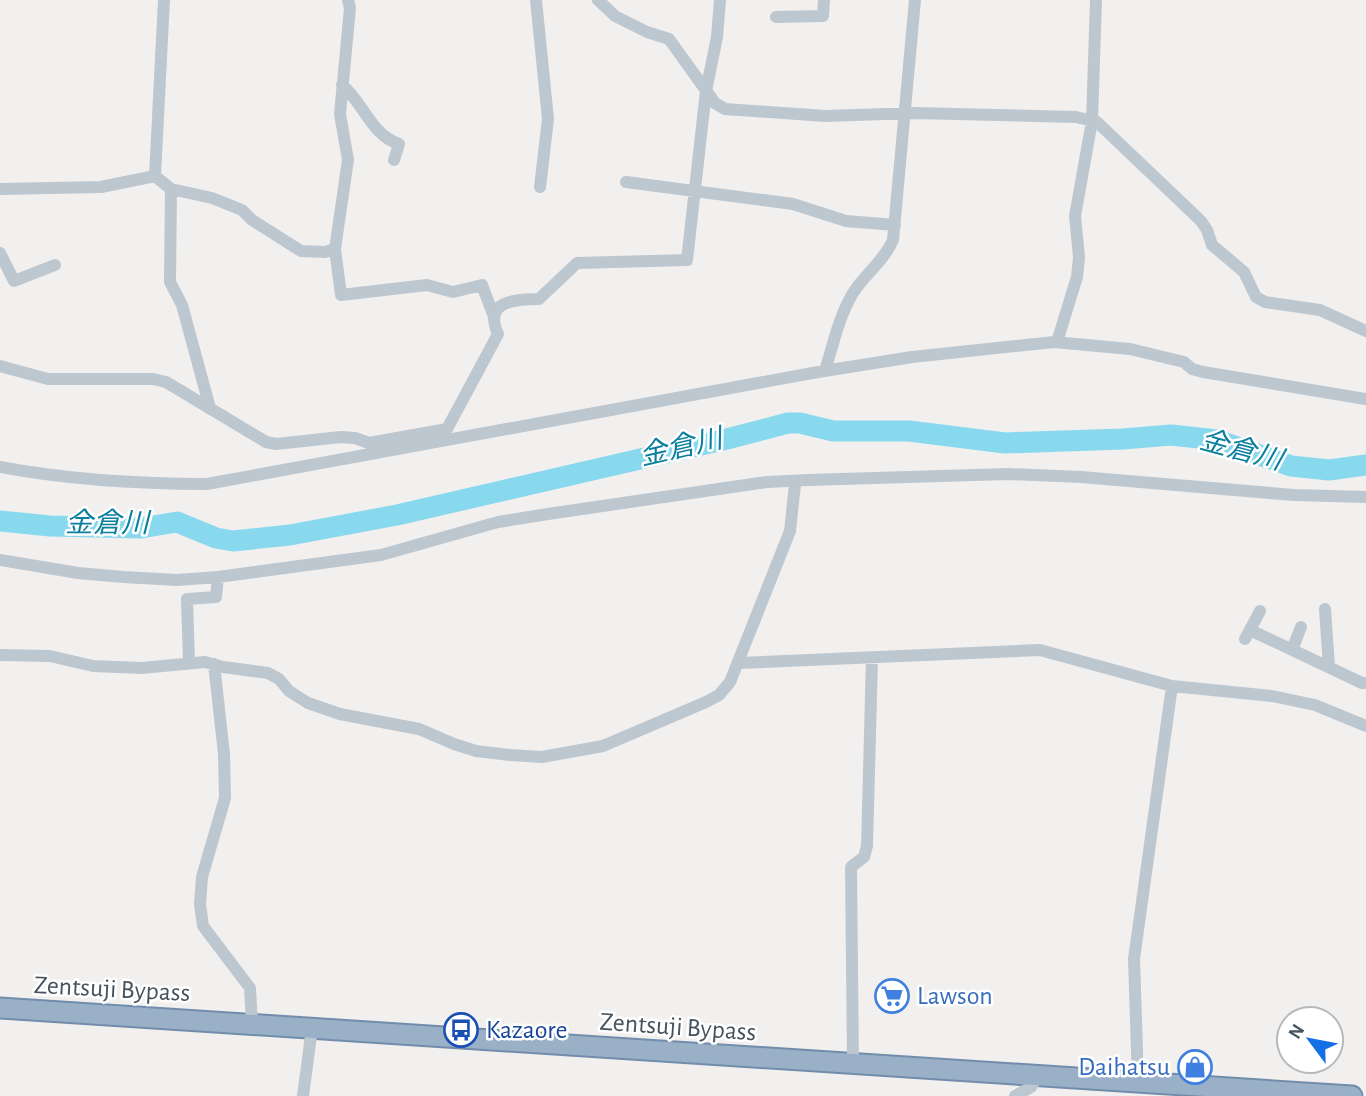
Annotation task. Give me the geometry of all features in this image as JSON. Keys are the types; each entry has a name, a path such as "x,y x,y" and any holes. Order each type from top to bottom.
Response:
{"highway":[{"name":"Zentsuji Bypass","path":"0,1008 1352,1096"}],"street":[{"path":"155,176 164,0"},
{"path":"0,467 76,479 207,485 447,429 498,334 482,285 453,292 427,285 341,295 335,249 348,160 340,114 350,8 348,0"},
{"path":"536,0 548,119 540,187"},
{"path":"598,0 615,16 647,32 669,39 715,103 725,110 825,116 905,113 1076,117 1097,122 1201,221 1212,245 1244,272 1256,297 1265,302 1320,310 1366,331"},
{"path":"493,313 517,299 539,299 577,263 687,260 706,91 717,37 720,0"},
{"path":"776,17 823,16 824,0"},
{"path":"825,371 848,302 862,280 889,248 895,225 915,0"},
{"path":"1057,342 1077,276 1079,257 1076,216 1092,121 1096,0"},
{"path":"342,85 353,94 381,135 398,144 394,160"},
{"path":"0,189 101,187 155,176"},
{"path":"155,176 170,189 212,198 242,210 252,220 301,251 325,252 335,249"},
{"path":"625,182 800,205 846,221 895,225"},
{"path":"170,189 170,282 182,304 210,408"},
{"path":"0,253 14,281 55,264"},
{"path":"0,366 48,379 153,379 166,382 266,442 276,444 341,437 355,438 370,448 912,357 1057,342 1130,349 1184,362 1192,369 1203,372 1366,399"},
{"path":"0,560 78,573 123,577 177,580 218,577 381,555 498,522 767,482 1008,474 1081,477 1294,495 1366,497"},
{"path":"0,656 50,656 93,666 142,668 189,662 268,673 279,678 289,691 309,703 340,714 419,729 476,751 542,757 603,746 706,702 719,695 730,682 790,531 795,484"},
{"path":"189,662 187,599 216,597 218,577"},
{"path":"1325,609 1329,667"},
{"path":"1260,611 1247,634 1292,650 1366,683"},
{"path":"1292,650 1301,627"},
{"path":"738,663 1040,650 1172,686 1272,696 1315,705 1366,726"},
{"path":"853,1064 851,867 864,857 867,845 872,658"},
{"path":"214,664 224,754 225,798 202,877 200,904 203,926 250,988 252,1024"},
{"path":"1138,1082 1134,959 1172,686"},
{"path":"303,1096 312,1028"},
{"path":"1015,1096 1031,1087 1038,1076"}],"waterway":[{"name":"金倉川","path":"0,521 50,526 141,528 177,522 216,538 233,541 290,535 397,515 788,423 800,423 833,431 909,431 1005,443 1171,435 1217,440 1291,466 1329,470 1366,465"}],"place":[{"name":"Lawson","path":"892,996"},
{"name":"Kazaore","path":"461,1030"},
{"name":"Daihatsu","path":"1195,1067"}]}
